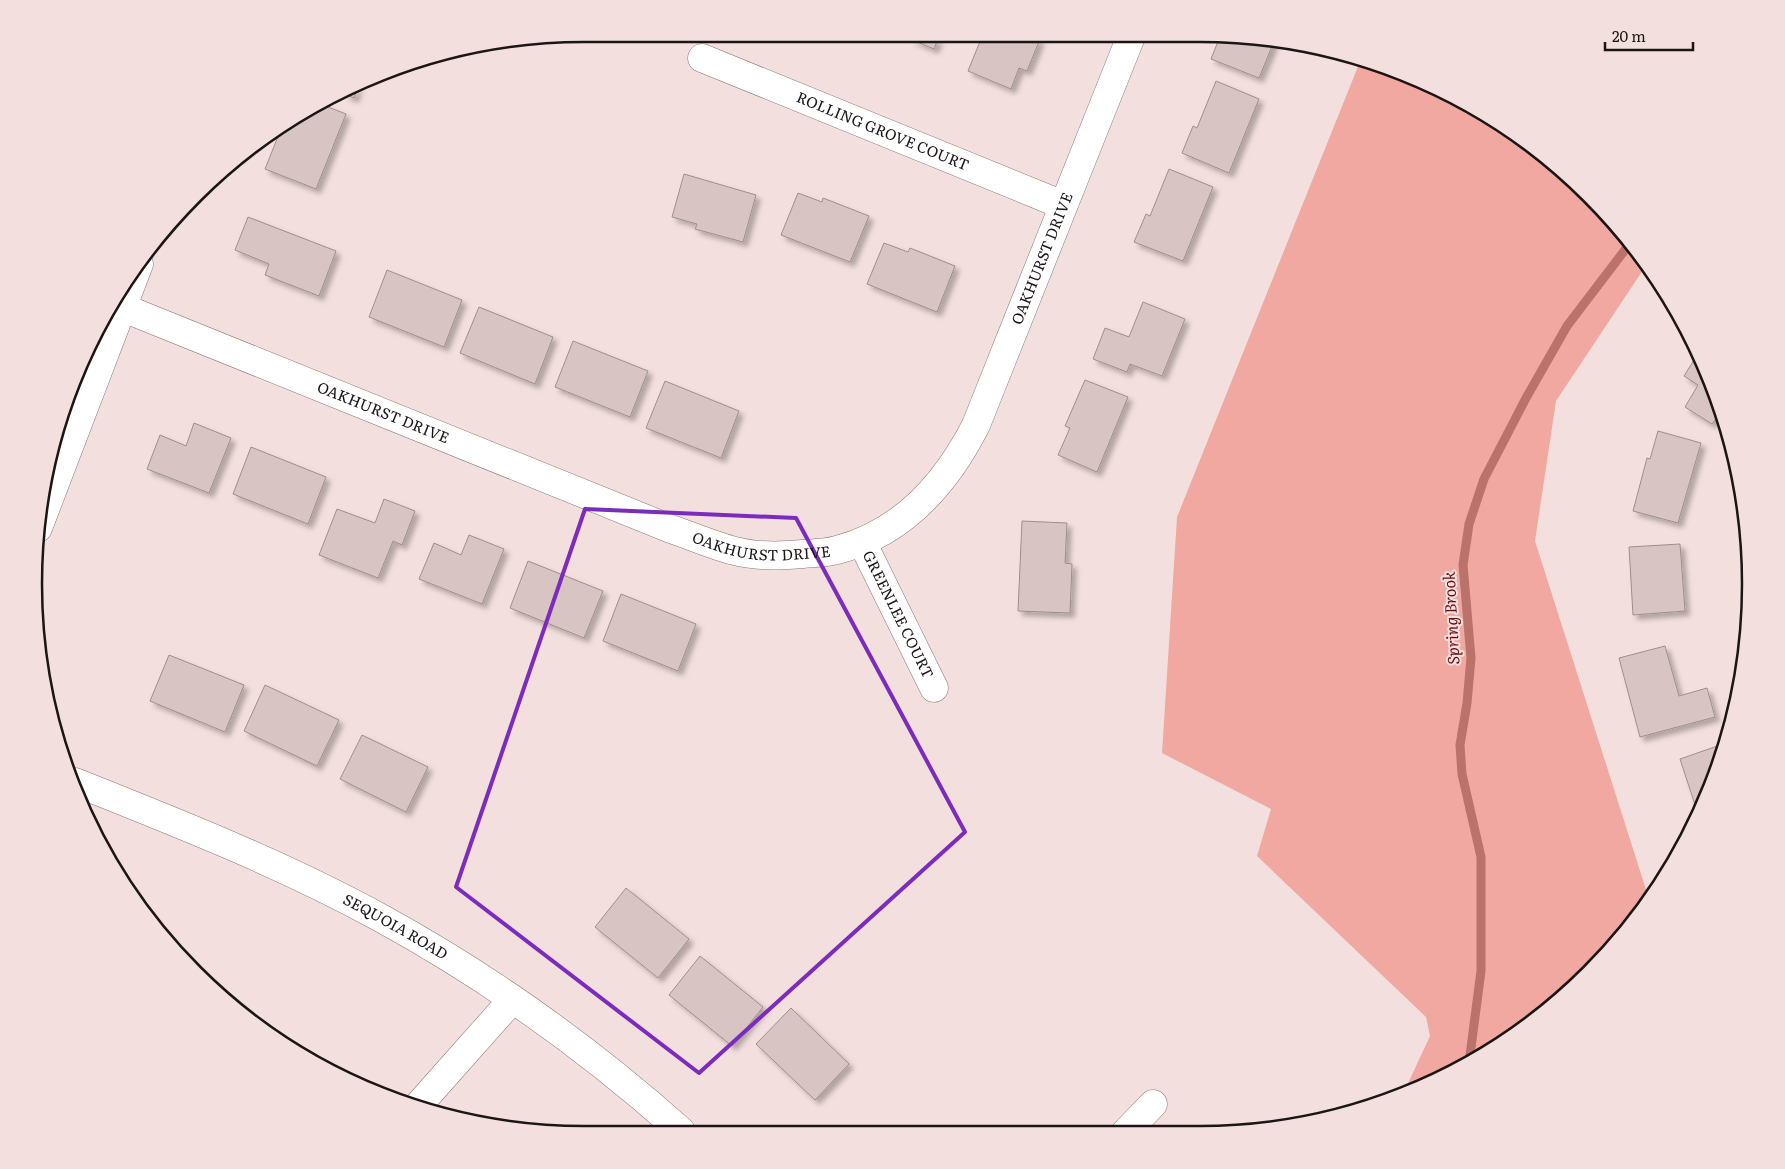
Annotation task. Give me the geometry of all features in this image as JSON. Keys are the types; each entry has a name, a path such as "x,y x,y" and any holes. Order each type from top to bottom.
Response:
{"street":[{"name":"OAKHURST DRIVE","path":"119,306 671,529 736,552 776,556 835,550 862,542 880,534 920,504 949,472 963,451 976,425 1128,42"},
{"name":"ROLLING GROVE COURT","path":"702,58 1063,205"},
{"path":"50,494 118,308"},
{"name":"GREENLEE COURT","path":"862,542 934,688"},
{"name":"SEQUOIA ROAD","path":"81,784 259,858 379,917 467,970 570,1040 675,1126"},
{"path":"422,1101 512,1000"},
{"path":"1132,1126 1153,1104"}],"highlighted area":[{"path":"585,509 796,518 965,832 699,1073 456,887"}],"shaded area":[{"path":"1358,66 1375,71 1440,98 1502,134 1558,177 1584,201 1608,227 1642,271 1556,401 1535,541 1647,892 1608,942 1558,992 1502,1035 1440,1071 1407,1085 1430,1036 1426,1017 1257,856 1271,809 1162,753 1177,517"}],"building":[{"path":"917,42 937,42 934,49"},
{"path":"980,42 1039,42 1027,71 1019,68 1011,89 968,71"},
{"path":"1217,43 1272,47 1259,78 1211,59"},
{"path":"1216,81 1259,99 1229,173 1182,153 1193,126 1197,128"},
{"path":"328,107 346,114 316,189 265,169 277,138 283,134"},
{"path":"1169,169 1213,187 1183,261 1134,242 1146,214 1150,216"},
{"path":"684,174 756,195 743,242 695,229 697,224 672,217"},
{"path":"798,193 822,202 823,198 869,216 850,262 781,235"},
{"path":"248,217 336,251 319,296 265,275 269,264 235,250"},
{"path":"884,243 908,252 910,248 955,266 937,312 867,284"},
{"path":"387,270 462,300 444,347 369,317"},
{"path":"1143,302 1185,319 1162,376 1130,364 1127,372 1093,359 1105,328 1129,337"},
{"path":"479,307 553,337 535,384 460,353"},
{"path":"573,341 648,371 630,417 555,387"},
{"path":"1694,360 1716,418 1712,424 1685,407 1698,385 1684,376"},
{"path":"1085,380 1128,397 1097,472 1058,455 1070,428 1065,426"},
{"path":"665,381 739,411 721,458 646,428"},
{"path":"194,423 231,438 209,493 147,469 160,435 186,446"},
{"path":"1658,431 1701,443 1678,523 1633,511 1647,458 1650,459"},
{"path":"251,447 326,477 308,524 233,494"},
{"path":"384,499 415,511 402,545 393,541 378,578 319,555 337,509 375,523"},
{"path":"1022,521 1067,523 1065,563 1072,564 1070,613 1018,611"},
{"path":"469,535 504,549 482,604 419,579 434,543 461,555"},
{"path":"1680,544 1685,611 1633,615 1629,547"},
{"path":"528,561 603,591 584,638 510,608"},
{"path":"621,594 696,624 678,671 603,641"},
{"path":"1665,646 1679,696 1707,688 1715,717 1640,737 1619,658"},
{"path":"169,655 244,685 225,732 150,701"},
{"path":"265,685 339,720 317,766 244,731"},
{"path":"362,735 428,767 406,812 340,779"},
{"path":"1718,746 1695,805 1680,759"},
{"path":"626,888 689,939 658,978 595,927"},
{"path":"700,956 763,1007 732,1046 669,995"},
{"path":"791,1008 849,1064 815,1100 756,1044"}],"waterway":[{"name":"Spring Brook","path":"1470,1054 1481,971 1481,857 1462,774 1460,745 1467,703 1471,658 1463,565 1469,524 1484,479 1526,398 1567,326 1625,249"}]}
